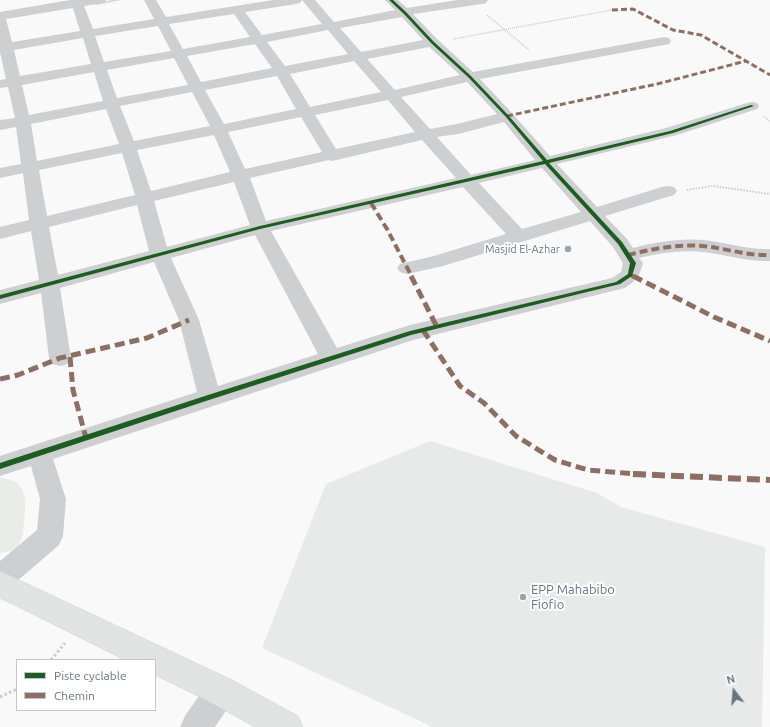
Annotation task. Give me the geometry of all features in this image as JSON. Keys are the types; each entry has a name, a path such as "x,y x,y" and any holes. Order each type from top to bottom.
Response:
{"main road":[{"path":"0,584 154,659"},
{"path":"156,660 220,691 287,727"}],"street":[{"path":"60,358 50,284 23,120 7,83 0,17 77,2 100,0"},
{"path":"150,0 219,129 240,175 260,228 331,358"},
{"path":"3,48 296,0"},
{"path":"308,0 467,181 519,237"},
{"path":"0,466 410,333 618,283 630,276 633,263 620,242 545,161 507,116 470,77 432,42 391,0"},
{"path":"7,83 482,0"},
{"path":"77,2 146,198 160,255 189,320 210,397"},
{"path":"238,9 281,71 332,156"},
{"path":"0,173 128,146 391,95 470,77 664,41"},
{"path":"0,125 432,42"},
{"path":"0,297 260,228 467,181 670,132 752,106"},
{"path":"0,233 240,175 332,156 426,134 458,129 507,116"},
{"path":"407,268 436,262 668,191"},
{"path":"628,255 662,246 718,248 756,256 770,255"},
{"path":"0,578 50,536 53,500 39,453"},
{"path":"196,727 220,691"}],"path":[{"path":"468,2 504,29 544,63"},
{"path":"432,42 612,10"},
{"path":"668,191 682,191 713,186 759,194 770,194"},
{"path":"0,697 16,689"}],"shaded area":[{"name":"EPP Mahabibo Fiofio","path":"430,441 597,493 621,507 765,547 762,727 433,727 262,648 326,484"},
{"path":"0,478 9,479 16,482 20,487 25,499 25,514 23,533 20,542 13,549 0,553"}],"waterway":[{"path":"96,4 119,0"}],"marked path":[{"path":"612,10 633,9 673,30 701,35 770,75"},
{"path":"507,116 657,84 746,61"},
{"path":"371,203 387,229 437,327"},
{"path":"628,255 646,250 683,246 702,246 744,254 770,255"},
{"path":"630,275 714,317 770,341"},
{"path":"0,379 18,375 60,358 147,338 189,320"},
{"path":"423,330 460,386 484,403 516,436 555,460 588,470 640,475 770,480"},
{"path":"70,357 73,390 86,438"}],"cycle path":[{"path":"0,466 410,333 618,283 630,275 633,263 620,243 545,161 507,116 470,77 432,42 391,0"},
{"path":"0,297 260,228 467,181 671,132 752,106"}],"place":[{"name":"Masjid El-Azhar","path":"568,249"},
{"name":"EPP Mahabibo Fiofio","path":"523,597"}]}
